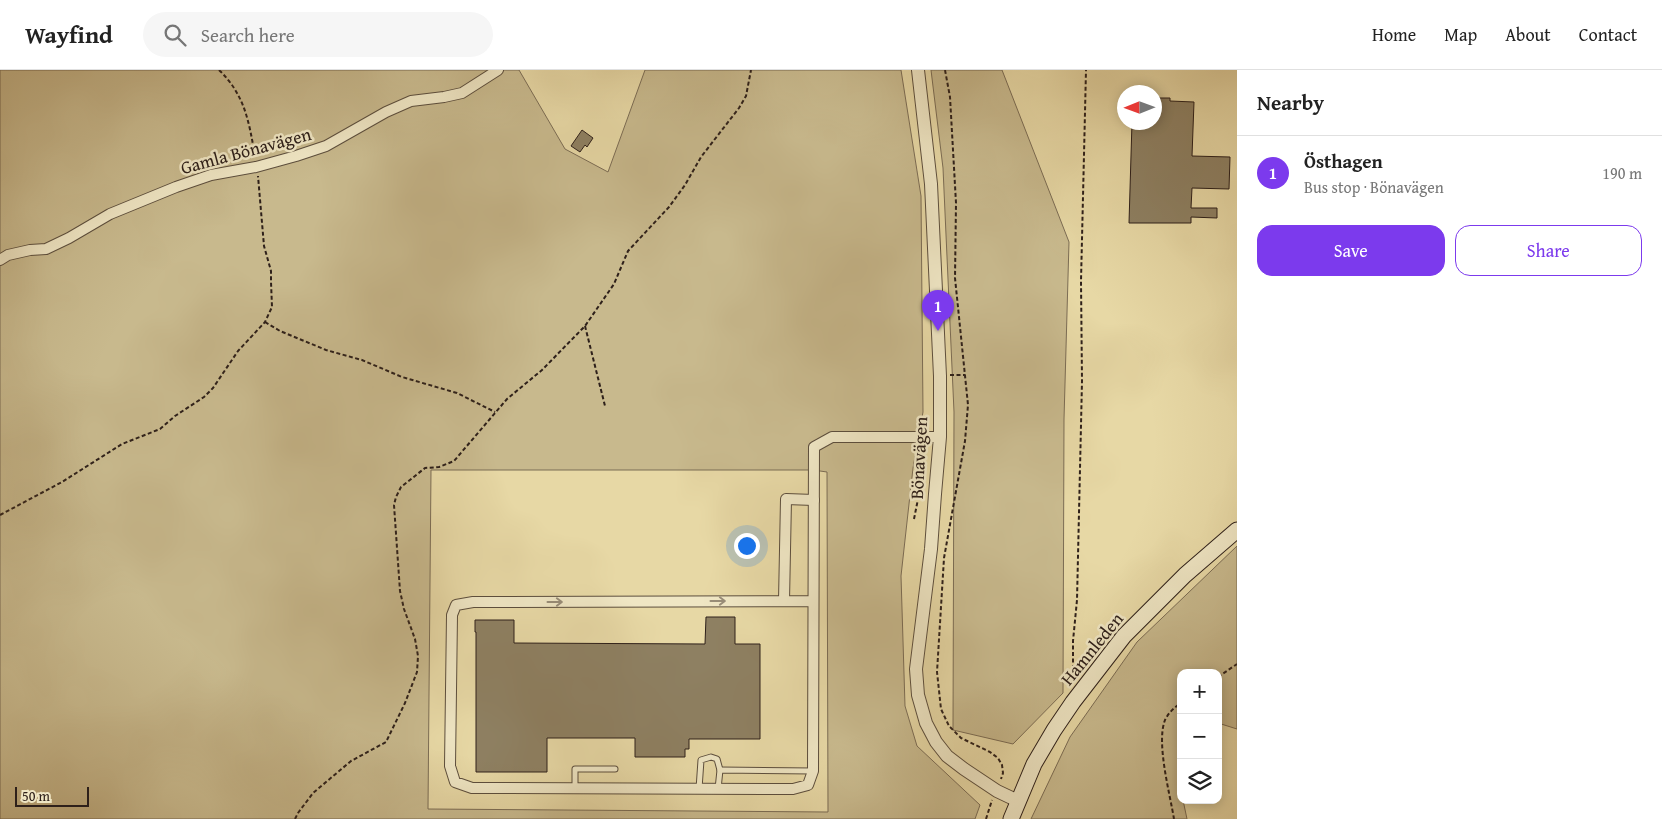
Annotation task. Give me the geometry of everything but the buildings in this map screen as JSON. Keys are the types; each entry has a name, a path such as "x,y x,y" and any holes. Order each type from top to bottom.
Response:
{"main road":[{"name":"Hamnleden","path":"1011,819 1034,764 1073,702 1124,636 1185,574 1237,530"}],"street":[{"name":"Gamla Bönavägen","path":"0,260 8,255 30,250 46,249 110,214 176,187 211,176 256,167 326,146 386,112 411,101 462,93 498,70"},
{"name":"Bönavägen","path":"918,70 931,184 940,376 940,437 930,548 916,668 918,695 926,723 936,742 947,756 997,791 1018,801"},
{"path":"813,601 473,602 456,605 452,615 450,766 455,782 472,788 575,789 793,789 808,785 813,771 814,447 832,438 940,437"},
{"path":"784,601 786,499 814,500"}],"lane":[{"path":"699,789 701,760 711,757 717,759 720,770 718,789"},
{"path":"575,789 575,769 615,769"},
{"path":"720,770 813,771"}],"path":[{"path":"0,515 62,482 122,444 160,429 175,416 204,397 213,388 238,351 265,322 272,307 271,270 264,246 260,184 245,109 229,80 219,70"},
{"path":"295,819 313,793 351,761 386,742 405,703 417,672 418,656 415,639 404,609 400,591 394,506 401,487 425,468 439,467 454,461 507,398 542,370 585,326 614,284 628,252 685,185 701,157 739,108 746,96 751,70"},
{"path":"945,70 950,97 956,203 955,278 968,405 965,441 944,558 937,672 941,709 949,726 961,738 990,752 998,758 1002,765 1003,773 986,819"},
{"path":"1073,702 1073,641 1077,591 1082,381 1086,70"},
{"path":"265,322 280,331 326,350 362,360 402,377 457,393 495,412"},
{"path":"585,326 605,406"},
{"path":"911,446 919,448 923,454 924,468 914,519"},
{"path":"1222,674 1237,664"},
{"path":"1174,819 1162,745 1165,721 1171,710 1177,706"}],"shaded area":[{"path":"0,70 519,70 565,149 608,172 645,70 901,70 921,196 923,412 913,468 901,576 905,706 917,746 980,805 975,819 0,819","holes":["431,470 813,470 827,472 828,812 428,809"]},
{"path":"931,70 1002,70 1069,242 1064,419 1063,693 1013,744 953,730 954,412 943,168"},
{"path":"1237,546 1237,729 1222,724 1222,669 1177,669 1177,804 1184,804 1187,819 1031,819 1070,737 1137,642"}],"place":[{"name":"Östhagen","path":"938,331"}]}
